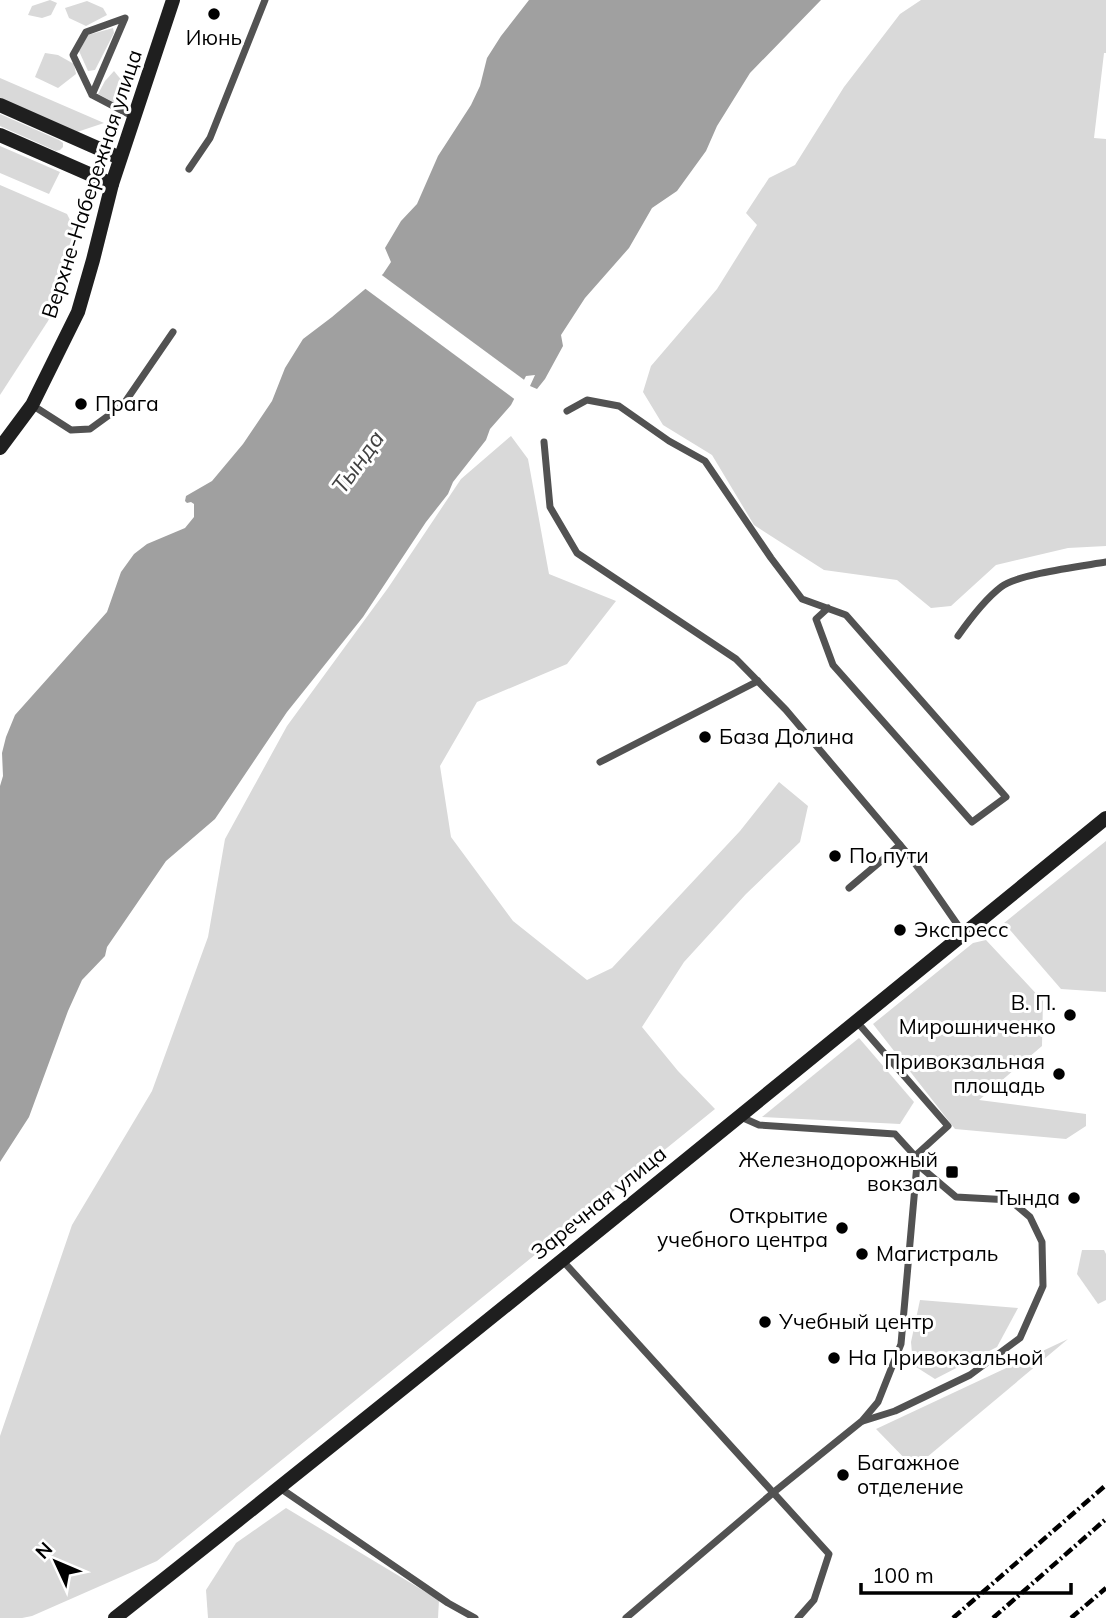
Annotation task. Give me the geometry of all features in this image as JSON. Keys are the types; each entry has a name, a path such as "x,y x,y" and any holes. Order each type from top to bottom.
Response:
{"street":[{"name":"Верхне-Набережная улица","path":"0,448 32,405 78,312 112,184 173,0"},
{"path":"0,105 120,158"},
{"path":"0,135 112,184"},
{"path":"66,164 78,140"},
{"name":"Заречная улица","path":"115,1618 741,1117 1106,818"}],"lane":[{"path":"189,169 211,138 265,0"},
{"path":"92,96 125,18 86,32 73,55 92,96 135,117"},
{"path":"32,405 71,430 90,429 123,405 173,332"},
{"path":"567,411 587,400 619,406 669,441 705,461 802,599 828,608 846,615 1006,797 972,822 833,666 816,619 828,608"},
{"path":"544,442 551,507 577,553 736,659 786,710 901,845 964,934"},
{"path":"958,636 970,618 1003,585 1028,577 1106,562"},
{"path":"600,762 758,681"},
{"path":"849,888 901,845"},
{"path":"626,1618 862,1421 878,1402 901,1343 916,1160 948,1126 857,1022"},
{"path":"741,1117 759,1125 895,1134 916,1160 957,1197 1010,1200 1030,1217 1042,1242 1044,1286 1020,1338 970,1375 895,1411 862,1421"},
{"path":"562,1260 830,1554 814,1600 798,1618"},
{"path":"280,1488 447,1603 475,1618"}],"shaded area":[{"path":"50,0 57,3 51,15 42,18 28,15 32,6"},
{"path":"921,0 1106,0 1106,53 1094,138 1106,139 1106,546 1068,548 996,565 951,606 931,608 897,580 824,570 754,525 712,455 663,425 643,392 651,366 717,289 757,225 746,213 769,178 795,165 844,87 900,14"},
{"path":"87,1 103,8 107,15 86,26 69,18 65,8"},
{"path":"113,28 114,33 95,70 88,71 79,51 88,35"},
{"path":"45,53 58,55 74,64 76,74 58,88 35,77"},
{"path":"114,71 123,82 125,96 113,102 98,94"},
{"path":"0,78 104,123 77,132 0,99"},
{"path":"0,114 59,140 63,147 56,151 0,126"},
{"path":"0,146 60,172 49,194 0,173"},
{"path":"0,185 67,214 76,232 72,273 48,321 0,395"},
{"path":"511,436 528,459 549,574 616,601 567,664 477,702 440,766 451,837 513,921 587,980 612,968 740,831 779,782 808,806 800,842 746,894 684,962 642,1027 678,1071 715,1109 157,1561 32,1616 0,1618 0,1436 72,1225 152,1091 208,937 225,839 287,726 388,588 461,479"},
{"path":"1106,841 1106,992 1061,989 1004,923"},
{"path":"986,940 1043,1001 1042,1046 979,1100 1086,1114 1086,1126 1066,1139 955,1129 873,1024 973,943"},
{"path":"859,1038 914,1102 900,1124 762,1117"},
{"path":"1082,1250 1104,1250 1106,1254 1106,1300 1098,1304 1077,1274"},
{"path":"920,1300 1018,1308 997,1347 935,1379 913,1365 911,1342"},
{"path":"1068,1339 914,1468 876,1429"},
{"path":"286,1508 439,1600 438,1618 208,1618 206,1590 236,1543"}],"water":[{"name":"Тында","path":"529,0 821,0 750,73 717,126 706,151 677,191 652,208 629,248 585,298 561,335 563,346 545,379 537,389 530,386 535,375 526,376 511,405 490,429 486,440 453,482 448,494 426,522 363,617 287,712 215,819 166,861 107,947 105,956 82,980 29,1117 0,1162 0,786 3,776 2,753 15,715 107,612 121,572 134,554 147,544 185,528 194,517 194,504 185,501 186,496 212,481 243,444 272,401 285,368 303,339 383,274 391,262 385,248 401,221 417,204 438,156 471,105 480,86 487,58"}],"pier":[{"path":"379,273 527,382 517,401 363,287"}],"railway":[{"path":"953,1618 1106,1485"},
{"path":"993,1618 1106,1519"},
{"path":"1071,1618 1106,1588"}],"place":[{"name":"Июнь","path":"214,14"},
{"name":"Прага","path":"81,404"},
{"name":"База Долина","path":"705,737"},
{"name":"По пути","path":"835,856"},
{"name":"Экспресс","path":"900,930"},
{"name":"В. П. Мирошниченко","path":"1070,1015"},
{"name":"Привокзальная площадь","path":"1059,1074"},
{"name":"Железнодорожный вокзал","path":"952,1172"},
{"name":"Тында","path":"1074,1198"},
{"name":"Открытие учебного центра","path":"842,1228"},
{"name":"Магистраль","path":"862,1254"},
{"name":"Учебный центр","path":"765,1322"},
{"name":"На Привокзальной","path":"834,1358"},
{"name":"Багажное отделение","path":"843,1475"}]}
